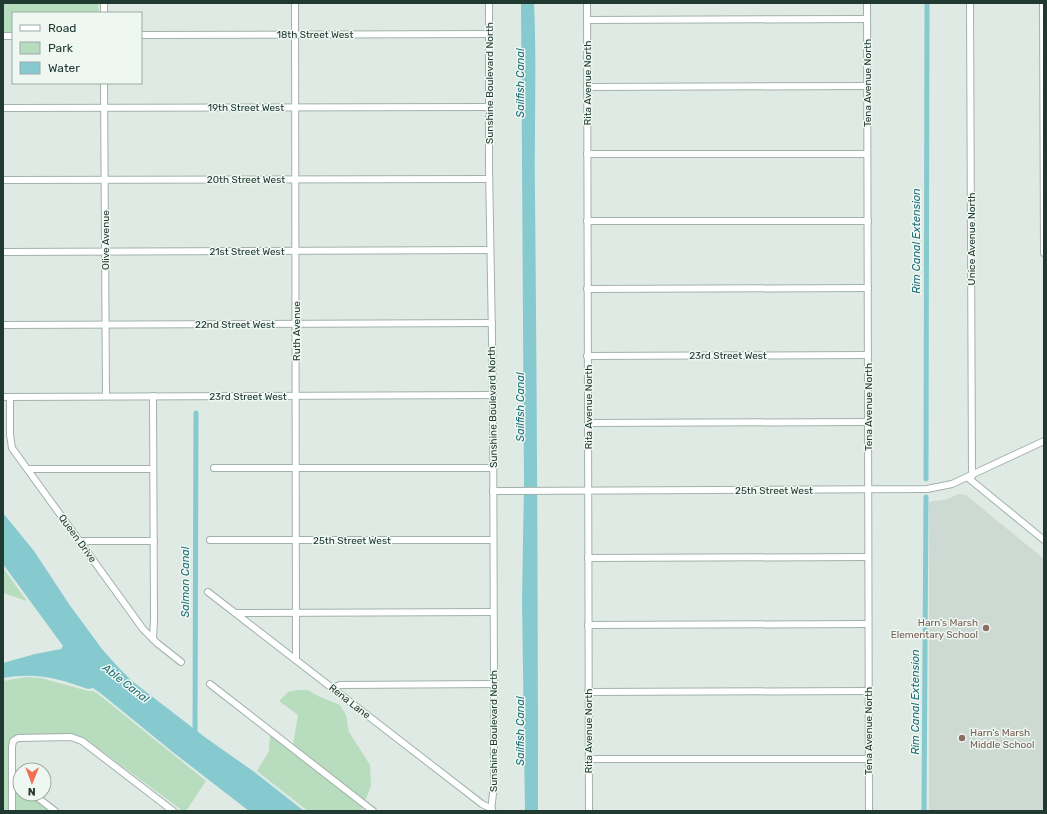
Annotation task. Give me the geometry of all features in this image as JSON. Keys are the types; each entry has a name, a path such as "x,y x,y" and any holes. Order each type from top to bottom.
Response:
{"street":[{"name":"Ruth Avenue","path":"295,3 296,660"},
{"name":"Sunshine Boulevard North","path":"489,3 490,250 493,395 494,784 492,810"},
{"name":"Rita Avenue North","path":"587,3 588,811"},
{"name":"Tena Avenue North","path":"867,3 869,811"},
{"name":"Unice Avenue North","path":"969,476 970,3"},
{"path":"1043,3 1044,253"},
{"path":"587,20 867,19"},
{"name":"18th Street West","path":"142,35 489,34"},
{"name":"Olive Avenue","path":"104,84 106,396"},
{"path":"587,87 867,86"},
{"name":"19th Street West","path":"3,108 489,107"},
{"path":"587,154 867,154"},
{"name":"20th Street West","path":"3,180 490,178"},
{"path":"588,221 868,221"},
{"name":"21st Street West","path":"3,252 490,250"},
{"path":"588,289 868,288"},
{"name":"22nd Street West","path":"3,324 492,323"},
{"name":"23rd Street West","path":"587,356 868,355"},
{"name":"23rd Street West","path":"3,397 493,395"},
{"path":"153,396 153,639"},
{"name":"Queen Drive","path":"10,397 10,441 12,448 143,629 181,662"},
{"path":"588,424 868,422"},
{"name":"25th Street West","path":"493,491 927,489 945,486 1044,441"},
{"path":"28,469 154,468"},
{"path":"214,468 493,468"},
{"path":"969,476 1044,540"},
{"name":"25th Street West","path":"210,540 493,540"},
{"path":"80,541 154,541"},
{"path":"588,558 868,557"},
{"name":"Rena Lane","path":"208,592 482,804 492,810"},
{"path":"236,614 493,612"},
{"path":"588,625 868,624"},
{"path":"210,684 372,811"},
{"path":"333,688 340,685 494,684"},
{"path":"588,692 868,691"},
{"path":"12,762 12,747 14,741 18,738 77,738 173,811"},
{"path":"589,759 869,759"},
{"path":"43,802 55,811"}],"shaded area":[{"name":"Harn's Marsh Elementary School","path":"958,494 966,495 1044,559 1044,811 929,811 929,502 948,499"}],"green space":[{"path":"3,3 98,3 99,12 12,12 12,34 3,33"},
{"path":"3,568 27,601 3,593"},
{"path":"26,677 41,678 88,691 93,691 206,781 186,811 183,811 84,738 13,737 12,802 38,802 50,811 3,811 3,681"},
{"path":"308,690 340,705 346,715 349,732 370,765 371,786 361,811 308,811 257,771 269,751 270,731 293,745 298,715 279,701 288,692"}],"water":[{"path":"521,3 534,3 535,27 538,811 525,811 522,600 524,483"},
{"name":"Able Canal","path":"3,513 34,551 69,604 102,649 132,681 304,811 249,811 93,688 88,689 46,677 15,676 3,678 3,663 35,654 61,649 63,646 3,564"}],"waterway":[{"name":"Rim Canal Extension","path":"926,479 927,3"},
{"name":"Salmon Canal","path":"195,735 196,413"},
{"name":"Rim Canal Extension","path":"924,811 926,497"}],"place":[{"name":"Harn's Marsh Elementary School","path":"986,628"},
{"name":"Harn's Marsh Middle School","path":"962,738"}],"water label":[{"name":"Sailfish Canal","path":"520,83"},
{"name":"Sailfish Canal","path":"520,407"},
{"name":"Sailfish Canal","path":"520,731"}]}
